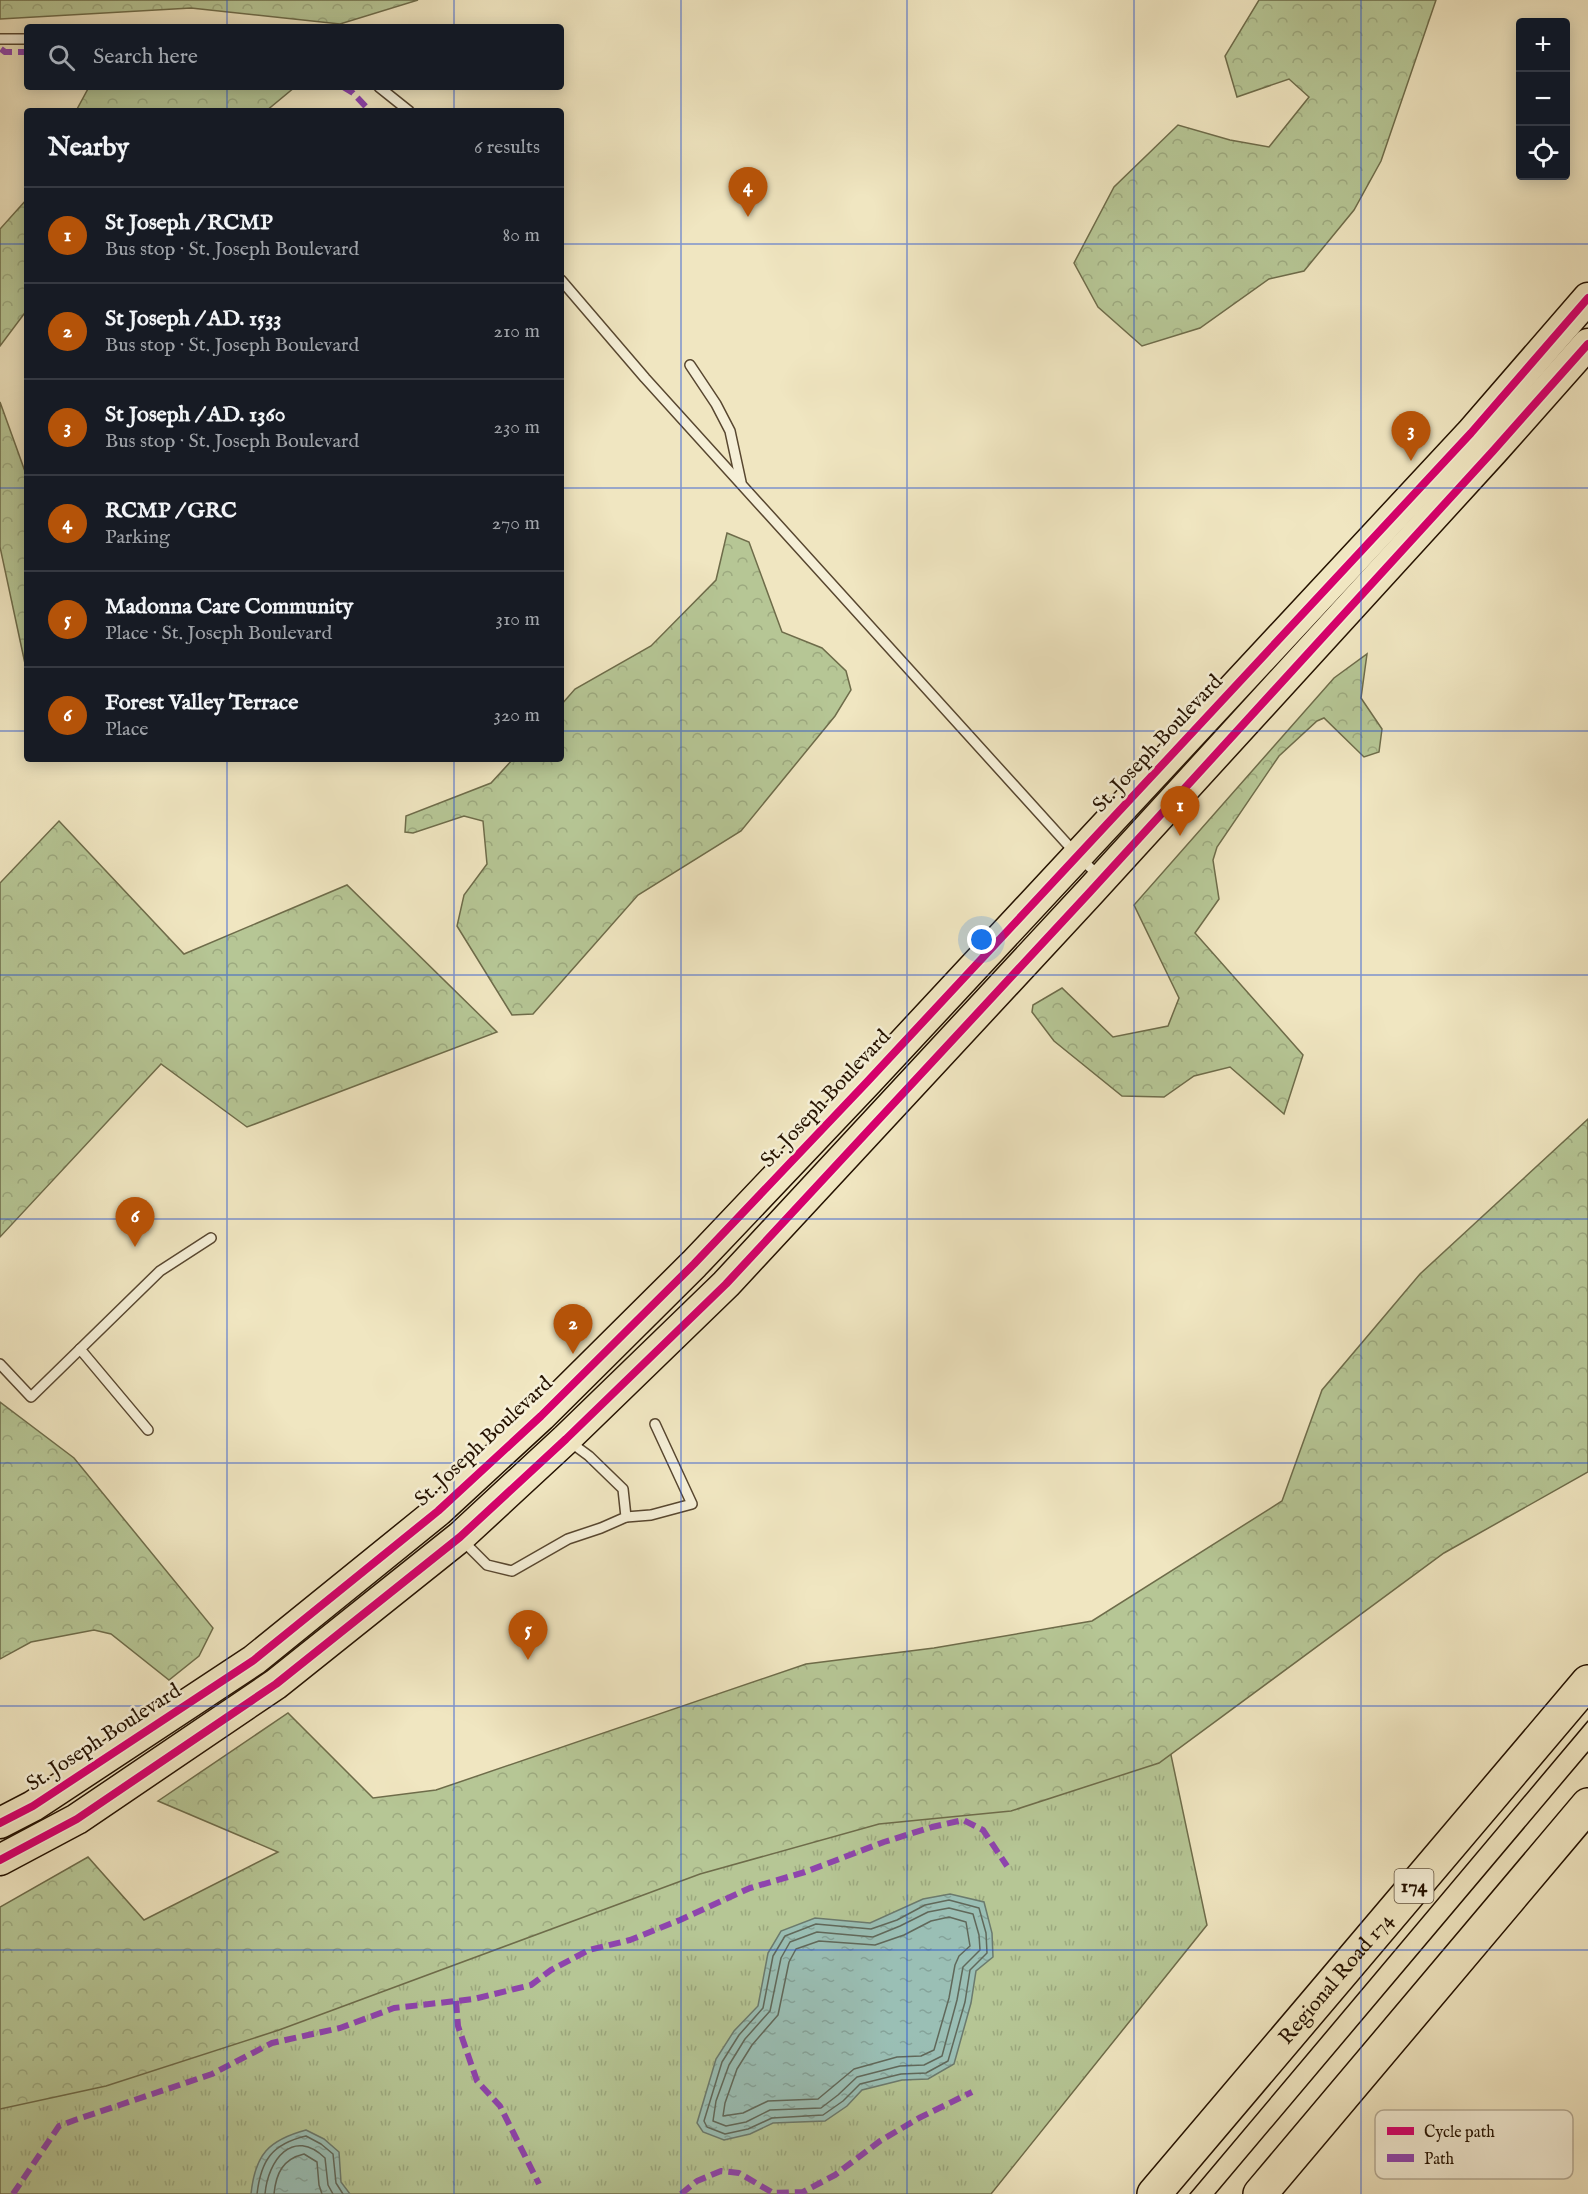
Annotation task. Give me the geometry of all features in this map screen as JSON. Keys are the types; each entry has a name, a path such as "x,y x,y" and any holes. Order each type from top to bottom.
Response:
{"highway":[{"name":"Regional Road 174","path":"1154,2194 1588,1682"},
{"path":"1260,2194 1588,1805"}],"main road":[{"name":"St. Joseph Boulevard","path":"0,1860 77,1819 276,1684 460,1538 726,1284 1102,879 1482,442 1588,298"},
{"name":"St. Joseph Boulevard","path":"0,1823 33,1806 254,1660 438,1511 541,1416 694,1264 1078,856 1482,442 1588,344"},
{"path":"872,1077 898,1100"},
{"path":"541,1416 566,1438"}],"lane":[{"path":"0,39 24,39"},
{"path":"383,90 405,108"},
{"path":"564,284 645,378 1078,856 1102,879"},
{"path":"690,365 716,404 730,431 741,483"},
{"path":"0,1364 31,1397 160,1271 211,1238"},
{"path":"80,1349 148,1430"},
{"path":"460,1538 487,1565 512,1570 568,1539 602,1528 626,1516 651,1515 692,1504 655,1424"},
{"path":"566,1438 589,1456 622,1488 626,1516"}],"green space":[{"path":"0,0 418,0 340,24 191,8 0,19"},
{"path":"1259,0 1436,0 1381,161 1354,210 1304,271 1269,279 1200,328 1142,346 1098,307 1074,263 1114,187 1178,125 1230,140 1269,147 1309,97 1289,79 1237,97 1225,56"},
{"path":"87,90 291,90 270,108 78,108"},
{"path":"24,202 24,314 0,346 0,229"},
{"path":"0,402 24,469 24,659 0,547"},
{"path":"727,533 749,542 782,632 822,648 846,671 851,690 835,716 741,831 638,895 533,1014 512,1015 457,926 464,895 487,864 483,821 464,816 413,833 405,832 406,816 491,783 510,762 564,762 564,702 575,689 651,646 716,580"},
{"path":"1367,654 1361,698 1382,729 1379,752 1364,757 1324,718 1317,721 1279,756 1217,847 1213,860 1219,899 1195,933 1303,1055 1284,1114 1230,1067 1194,1076 1164,1097 1122,1096 1054,1041 1032,1012 1033,1005 1062,988 1113,1037 1168,1026 1179,998 1134,905 1334,678"},
{"path":"59,821 184,954 347,885 497,1032 247,1127 161,1064 0,1237 0,883"},
{"path":"1588,1119 1588,1472 1444,1553 1159,1763 1011,1811 879,1824 700,1874 279,2030 106,2086 0,2109 0,1907 88,1857 144,1920 278,1852 158,1801 288,1713 373,1798 436,1790 806,1664 934,1648 1092,1621 1282,1501 1322,1390 1420,1274"},
{"path":"0,1402 74,1458 213,1628 199,1656 169,1680 111,1634 94,1630 31,1642 0,1659"},
{"path":"1164,1722 1207,1925 991,2194 0,2194 0,2042"}],"water":[{"path":"950,1894 984,1902 992,1933 993,1957 976,1971 971,2003 954,2064 928,2079 902,2080 862,2090 847,2106 825,2121 773,2123 750,2134 724,2140 703,2132 697,2123 716,2059 734,2031 758,2006 768,1953 781,1931 815,1918 870,1923 923,1899"},
{"path":"306,2130 324,2139 339,2152 341,2182 350,2194 251,2194 256,2169 266,2151 282,2139"}],"tram line":[{"path":"1190,2194 1588,1721"},
{"path":"1215,2194 1588,1752"}],"marked path":[{"path":"1,49 5,52 24,52"},
{"path":"348,90 367,108"},
{"path":"13,2194 59,2126 212,2074 272,2043 340,2028 394,2008 474,1999 531,1985 551,1970 589,1950 630,1940 750,1888 805,1872 884,1842 932,1827 963,1820 983,1830 1007,1866"},
{"path":"456,2001 458,2026 477,2081 500,2106 539,2184"},
{"path":"681,2194 697,2181 721,2171 739,2173 773,2193 803,2192 835,2175 880,2141 919,2118 972,2092"}],"cycle path":[{"path":"0,1823 33,1806 254,1660 438,1511 541,1416 694,1264 867,1082 1471,433 1588,298"},
{"path":"0,1860 77,1819 276,1684 460,1537 566,1439 726,1284 1089,893 1588,344"}],"place":[{"name":"RCMP / GRC","path":"748,217"},
{"name":"St Joseph / AD. 1360","path":"1411,461"},
{"name":"St Joseph / RCMP","path":"1180,836"},
{"name":"Forest Valley Terrace","path":"135,1247"},
{"name":"St Joseph / AD. 1533","path":"573,1354"},
{"name":"Madonna Care Community","path":"528,1660"}]}
